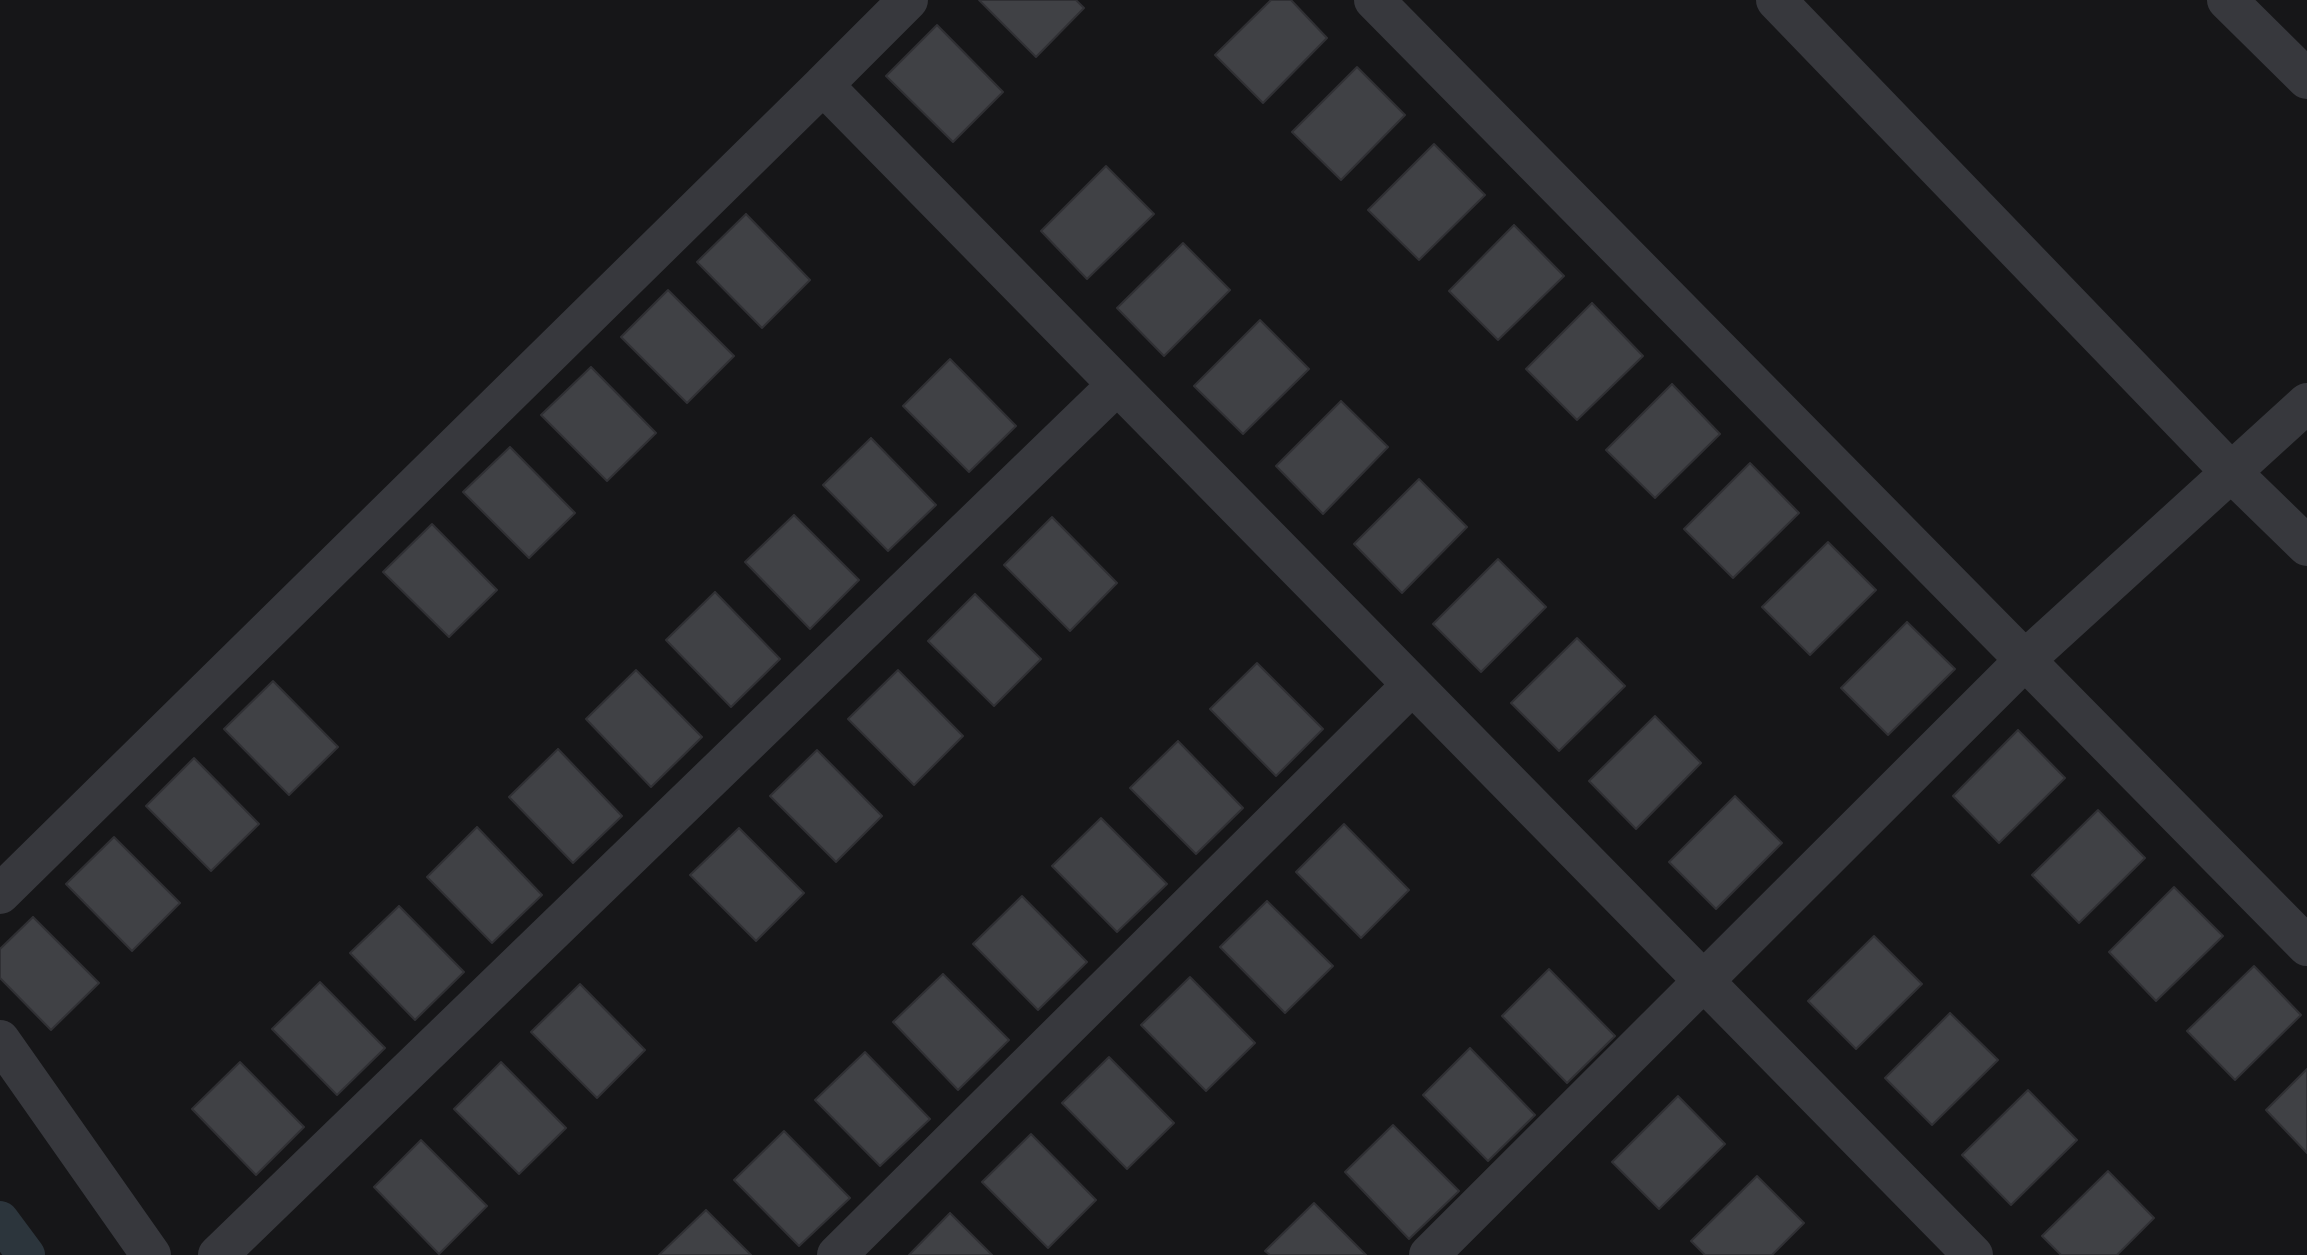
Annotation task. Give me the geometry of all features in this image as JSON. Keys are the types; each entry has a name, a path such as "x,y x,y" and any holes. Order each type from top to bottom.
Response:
{"street":[{"path":"0,894 908,0"},
{"path":"1374,0 2307,946"},
{"path":"1776,0 2231,472 2307,546"},
{"path":"2227,0 2307,79"},
{"path":"823,85 1973,1255"},
{"path":"218,1255 1117,385"},
{"path":"1429,1255 2025,660 2307,403"},
{"path":"837,1255 1412,685"},
{"path":"0,1040 151,1255"}],"building":[{"path":"979,0 1076,0 1084,8 1036,57"},
{"path":"1271,0 1291,0 1327,38 1263,103 1215,55"},
{"path":"937,25 1003,92 953,142 886,76"},
{"path":"1357,67 1405,115 1341,180 1292,132"},
{"path":"1434,144 1485,195 1419,260 1368,210"},
{"path":"1106,166 1154,214 1087,279 1041,231"},
{"path":"746,214 810,280 762,328 697,262"},
{"path":"1514,225 1564,276 1498,340 1449,291"},
{"path":"1183,243 1230,290 1164,356 1117,308"},
{"path":"668,290 734,356 687,403 621,337"},
{"path":"1592,303 1643,356 1577,420 1526,369"},
{"path":"1260,320 1309,369 1243,434 1194,386"},
{"path":"950,359 1016,426 969,472 903,406"},
{"path":"591,367 656,433 607,481 541,415"},
{"path":"1672,384 1720,434 1655,498 1606,450"},
{"path":"1341,401 1388,447 1323,514 1276,466"},
{"path":"871,438 936,505 888,551 823,485"},
{"path":"510,447 575,513 529,558 463,492"},
{"path":"1750,463 1799,513 1733,578 1684,529"},
{"path":"1419,479 1467,527 1402,593 1354,544"},
{"path":"794,515 859,580 810,629 745,562"},
{"path":"1052,517 1117,583 1070,631 1004,565"},
{"path":"432,524 497,590 449,637 383,572"},
{"path":"1828,542 1876,590 1810,655 1762,607"},
{"path":"1498,559 1546,607 1481,672 1433,624"},
{"path":"715,592 780,659 731,707 666,640"},
{"path":"975,594 1041,659 994,706 928,641"},
{"path":"1907,622 1955,669 1888,735 1841,688"},
{"path":"1577,638 1625,686 1559,751 1511,703"},
{"path":"1257,663 1323,729 1276,776 1210,709"},
{"path":"636,670 702,737 651,787 586,719"},
{"path":"898,670 963,736 914,785 848,719"},
{"path":"273,681 338,747 289,795 224,729"},
{"path":"1655,716 1701,763 1636,829 1589,781"},
{"path":"2018,730 2065,778 1999,843 1953,796"},
{"path":"1178,741 1243,808 1196,854 1130,788"},
{"path":"558,749 622,816 573,863 509,797"},
{"path":"817,750 882,816 836,862 770,796"},
{"path":"194,758 259,824 211,871 146,806"},
{"path":"1735,796 1782,843 1716,909 1669,862"},
{"path":"2098,810 2145,858 2079,923 2032,875"},
{"path":"1101,818 1167,884 1117,932 1052,866"},
{"path":"1344,824 1409,890 1361,938 1296,872"},
{"path":"477,827 542,895 492,943 427,877"},
{"path":"739,828 804,893 756,941 690,875"},
{"path":"114,837 180,903 132,951 66,884"},
{"path":"2174,887 2223,936 2156,1001 2109,952"},
{"path":"1022,896 1087,962 1038,1010 973,944"},
{"path":"1267,901 1333,966 1285,1013 1220,947"},
{"path":"399,906 464,972 415,1020 350,953"},
{"path":"33,917 99,983 51,1030 0,978 0,949"},
{"path":"1874,936 1922,984 1856,1049 1808,1001"},
{"path":"2254,966 2301,1015 2235,1080 2187,1031"},
{"path":"1549,969 1615,1036 1567,1083 1502,1016"},
{"path":"943,974 1009,1040 958,1090 893,1022"},
{"path":"1190,977 1255,1043 1206,1091 1141,1025"},
{"path":"320,982 385,1048 337,1095 272,1029"},
{"path":"580,984 645,1050 597,1098 531,1032"},
{"path":"1950,1013 1998,1060 1932,1125 1885,1078"},
{"path":"1470,1048 1535,1115 1488,1161 1423,1095"},
{"path":"865,1052 930,1119 880,1166 815,1100"},
{"path":"1109,1057 1174,1123 1127,1169 1062,1103"},
{"path":"240,1062 304,1127 256,1175 192,1109"},
{"path":"501,1062 566,1128 519,1174 454,1109"},
{"path":"2307,1069 2307,1153 2266,1110"},
{"path":"2028,1090 2077,1140 2011,1205 1962,1155"},
{"path":"1678,1096 1725,1144 1659,1209 1612,1162"},
{"path":"1393,1125 1459,1191 1409,1239 1345,1172"},
{"path":"784,1131 850,1198 799,1246 734,1180"},
{"path":"1031,1134 1096,1200 1048,1248 982,1182"},
{"path":"421,1140 487,1206 439,1254 374,1187"},
{"path":"2108,1171 2154,1218 2117,1255 2061,1255 2042,1236"},
{"path":"1757,1176 1804,1223 1772,1255 1705,1255 1691,1241"},
{"path":"1314,1203 1366,1255 1270,1255 1265,1251"},
{"path":"706,1210 751,1255 659,1255"},
{"path":"950,1213 992,1255 909,1255"}],"waterway":[{"path":"0,1220 26,1255"}]}
